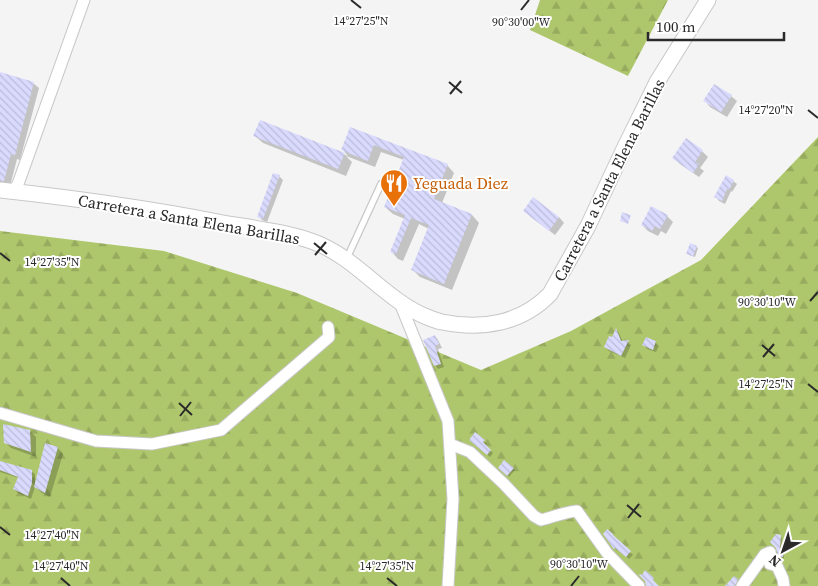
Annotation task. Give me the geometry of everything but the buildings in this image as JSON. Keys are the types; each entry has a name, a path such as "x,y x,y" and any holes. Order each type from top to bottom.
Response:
{"main road":[{"name":"Carretera a Santa Elena Barillas","path":"7,191 73,198 295,236 316,243 347,260 400,303 439,322 467,326 488,325 506,321 527,312 541,303 550,294 588,226 657,82 708,0"}],"street":[{"path":"7,191 18,184 84,0"},
{"path":"400,303 448,420 453,498 448,586"},
{"path":"0,413 96,441 152,444 221,430 329,337 328,327"},
{"path":"450,444 470,452 534,516 541,520 577,511 607,553 639,586"},
{"path":"742,586 758,562 765,554 770,552 770,564 777,566 784,586"}],"lane":[{"path":"347,260 381,184"}],"green space":[{"path":"540,0 668,0 628,76 530,30"},
{"path":"818,137 818,586 0,586 0,231 164,251 297,293 481,370 571,331 701,260"}],"place":[{"name":"Yeguada Diez","path":"394,207"}]}
